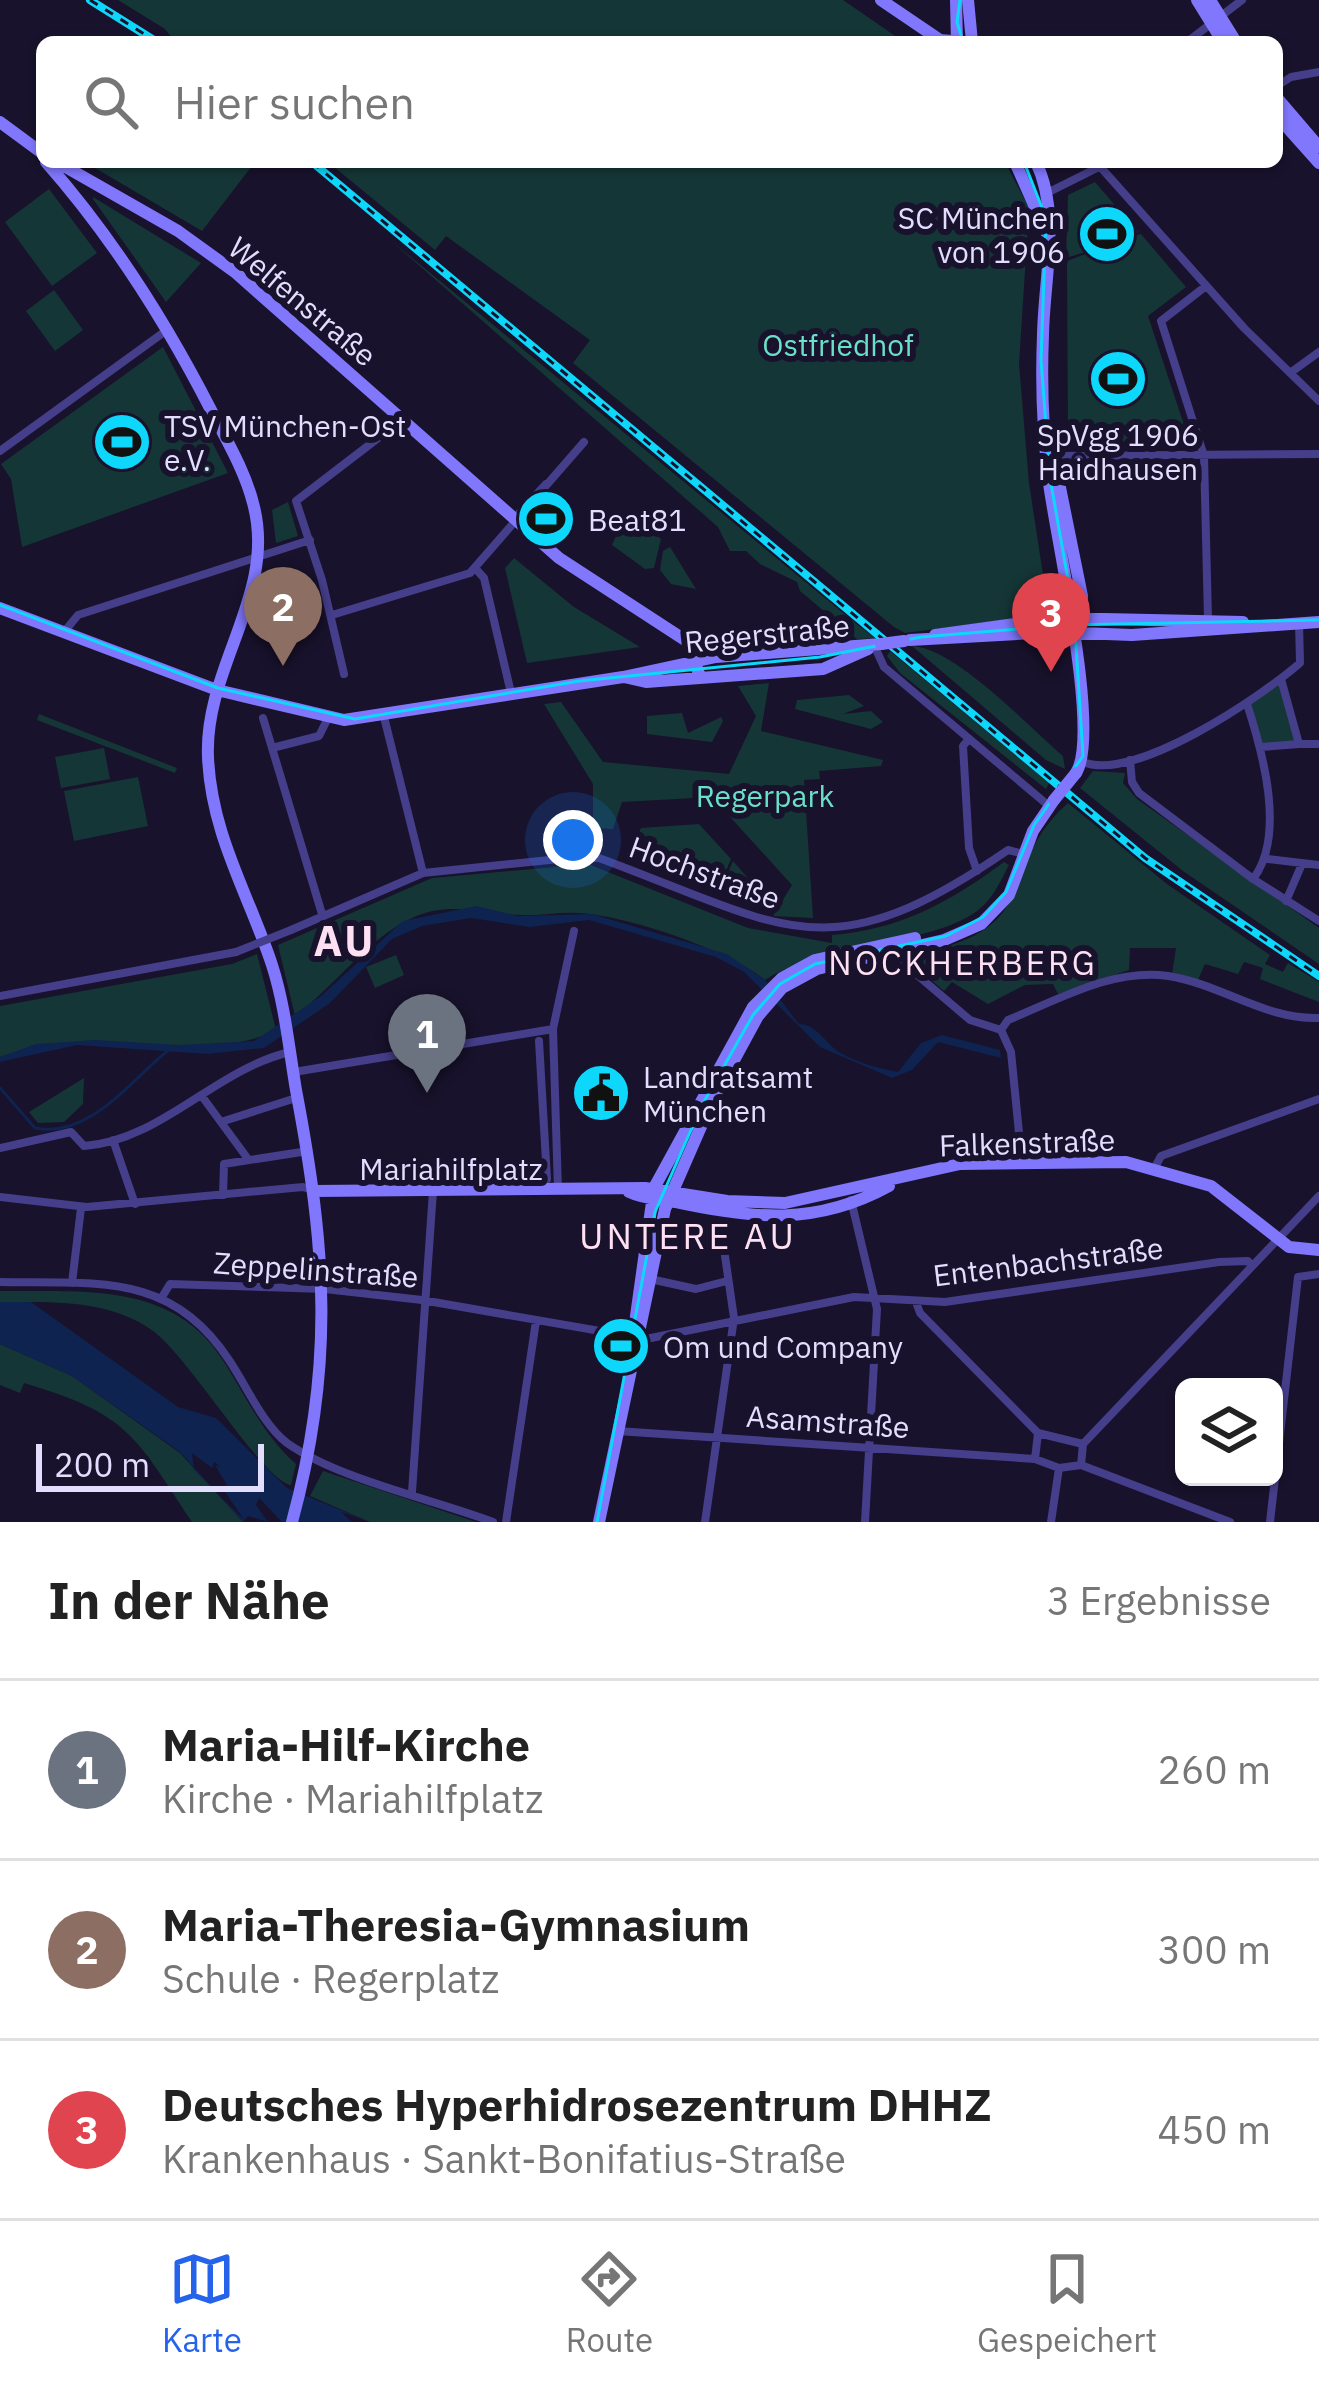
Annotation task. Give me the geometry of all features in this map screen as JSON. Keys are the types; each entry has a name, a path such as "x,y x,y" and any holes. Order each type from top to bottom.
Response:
{"main road":[{"path":"881,0 934,36"},
{"path":"956,0 961,36"},
{"path":"963,36 968,0"},
{"path":"1198,0 1230,36"},
{"path":"1210,0 1220,36"},
{"path":"1283,105 1319,147"},
{"path":"0,122 36,150"},
{"path":"1283,123 1319,163"},
{"path":"52,168 91,215 168,329 252,497 262,554 208,729 214,801 230,863 271,963 281,1005 308,1151 325,1289 308,1457 292,1522"},
{"path":"72,168 91,215"},
{"name":"Welfenstraße","path":"74,168 214,256 514,520 592,584 688,642 697,660"},
{"path":"1017,168 1047,239"},
{"path":"1039,168 1049,191 1042,353 1050,490 1077,619"},
{"path":"636,1337 635,1302 653,1193 742,1025 788,979 835,953 966,924 995,902 1052,803 1079,768 1077,619 1047,427"},
{"name":"Regerstraße","path":"0,608 217,690 328,718 384,717 697,660 878,645"},
{"path":"878,645 1077,619 1251,623"},
{"path":"907,640 1132,635 1251,623 1319,622"},
{"name":"Regerstraße","path":"623,677 646,682 823,669 878,645"},
{"path":"697,660 700,676"},
{"path":"599,1522 636,1337 672,1196 748,1032 788,979 837,962 950,939 981,924 1009,895 1024,854"},
{"name":"Falkenstraße","path":"653,1193 767,1204 851,1199 900,1179 960,1163 1126,1162 1221,1190 1278,1240"},
{"name":"Mariahilfplatz","path":"314,1190 653,1193"},
{"path":"1278,1240 1296,1250 1318,1252"}],"street":[{"path":"1195,36 1241,0"},
{"path":"1283,82 1319,72"},
{"path":"1049,191 1090,168"},
{"path":"1101,168 1206,286 1319,401"},
{"path":"1206,286 1161,321 1204,456 1208,620"},
{"path":"0,451 168,329"},
{"path":"1290,373 1319,352"},
{"path":"344,674 332,615 297,501 403,418"},
{"path":"332,615 456,580 475,568 517,511 584,442"},
{"path":"1054,456 1319,454"},
{"path":"64,632 79,615 310,540"},
{"path":"475,568 484,578 511,693"},
{"path":"1079,768 1130,760 1246,704 1300,663 1299,622"},
{"path":"878,645 884,668 1052,803"},
{"path":"1281,679 1299,744"},
{"path":"1246,704 1261,747 1268,860 1253,879"},
{"path":"384,717 423,872"},
{"path":"262,718 322,914"},
{"path":"272,748 319,736 328,718"},
{"path":"968,740 963,746 969,848 977,872"},
{"path":"1261,747 1319,744"},
{"path":"1130,760 1132,782 1139,793 1253,879 1319,921"},
{"name":"Hochstraße","path":"0,996 233,953 423,872 596,857 740,915 804,929 888,919 977,872 1008,850 1024,854"},
{"path":"1268,860 1319,865"},
{"path":"1286,901 1302,864"},
{"name":"Mariahilfplatz","path":"558,1192 553,1029 574,932"},
{"path":"889,951 978,1025 1000,1030"},
{"path":"1000,1030 1008,1020 1112,978 1132,976 1182,979 1292,1019 1319,1018"},
{"path":"293,1072 553,1029"},
{"path":"1000,1030 1010,1052 1022,1163"},
{"path":"539,1041 537,1088 547,1179"},
{"path":"0,1148 71,1132 84,1145 113,1140 201,1095 250,1061 289,1049"},
{"path":"537,1088 555,1088"},
{"path":"201,1095 248,1159"},
{"path":"224,1121 243,1111 298,1098"},
{"path":"1154,1169 1161,1156 1319,1099"},
{"path":"113,1140 135,1204"},
{"path":"223,1195 220,1167 308,1151"},
{"path":"0,1197 81,1208 303,1186 314,1190"},
{"path":"412,1492 433,1192"},
{"path":"1081,1465 1083,1444 1319,1196"},
{"path":"851,1199 874,1298 865,1522"},
{"path":"72,1283 81,1208"},
{"path":"705,1522 734,1318 724,1256"},
{"name":"Entenbachstraße","path":"636,1337 874,1298 916,1302 1023,1294 1219,1262 1248,1261 1252,1266"},
{"path":"1270,1522 1298,1277 1319,1274"},
{"path":"650,1279 697,1289 728,1281"},
{"name":"Zeppelinstraße","path":"0,1282 131,1285 162,1297 170,1284 325,1289 422,1300 636,1337"},
{"path":"162,1297 208,1327 281,1438 308,1457 493,1522"},
{"path":"916,1302 920,1313 1039,1433 1083,1444"},
{"path":"506,1522 536,1321"},
{"name":"Asamstraße","path":"617,1431 1035,1459 1060,1468"},
{"path":"1035,1459 1039,1433"},
{"path":"1051,1522 1060,1468 1081,1465 1230,1522"}],"green space":[{"path":"118,0 843,0 895,36 170,36"},
{"path":"95,168 250,168 202,231"},
{"name":"Ostfriedhof","path":"335,168 1008,168 1029,208 1019,364 1029,483 1049,614 905,633 894,627 573,363 590,340 446,236 435,250"},
{"name":"SpVgg 1906 Haidhausen","path":"1095,182 1138,232 1117,241 1141,234 1186,287 1148,316 1190,443 1068,443 1067,261 1114,243 1066,258 1068,195"},
{"path":"49,189 97,253 52,286 5,222"},
{"path":"93,199 201,263 166,302"},
{"path":"389,239 875,638 857,639 800,591 797,582 760,564 746,551 730,551 718,527"},
{"path":"54,290 83,330 55,351 26,311"},
{"name":"TSV München-Ost e.V.","path":"163,347 228,473 22,547 11,479 1,464"},
{"path":"288,502 298,536 276,543 272,510"},
{"path":"637,519 661,539 654,568 645,569 612,545 619,529"},
{"path":"670,547 696,589 671,584 660,570 663,551"},
{"path":"514,558 574,607 640,647 527,663 505,568"},
{"path":"912,646 949,660 990,690 1063,756 1065,769 1046,760"},
{"path":"890,651 1049,783 1046,789 900,673 887,656"},
{"name":"Regerpark","path":"769,683 761,731 883,760 881,766 819,771 820,779 804,780 813,918 773,916 792,885 712,797 622,802 613,829 593,828 593,784 544,704 561,702 603,762 729,774 756,716 738,686"},
{"path":"1281,684 1297,741 1262,745 1249,704"},
{"path":"849,695 864,706 843,714 871,711 883,722 871,729 795,709 797,700"},
{"path":"682,713 688,733 721,717 723,721 712,742 647,734 647,716"},
{"path":"39,714 177,768 175,773 37,720"},
{"path":"104,748 110,779 61,788 55,757"},
{"path":"1093,771 1125,773 1123,783 1137,799 1319,928 1319,964 1183,871 1080,788"},
{"path":"138,777 148,826 74,841 64,791"},
{"path":"1068,803 1167,884 1270,955 1265,964 1283,972 1288,963 1319,982 1319,1002 1260,979 1263,968 1244,962 1238,974 1205,964 1198,980 1172,974 1176,948 1130,948 1129,970 1058,994 1053,984 1025,985 988,1004 952,982 944,991 905,955 951,945 981,932 1001,915 1045,828"},
{"path":"699,824 731,859 722,880 635,843 641,828"},
{"path":"733,861 759,891 754,898 722,887"},
{"path":"1004,862 1009,865 996,890 977,911 956,923 819,957 765,980 703,946 621,920 577,913 442,910 397,926 295,1016 278,945 432,878 588,864 748,928 832,943 832,935 880,927 923,912"},
{"path":"257,954 276,1030 246,1041 214,1045 72,1044 0,1057 0,1006 232,964"},
{"path":"396,955 404,975 375,988 366,967"},
{"path":"84,1078 83,1104 64,1122 38,1123 29,1112"},
{"path":"0,1291 126,1297 182,1318 205,1338 266,1430 296,1464 291,1485 264,1464 153,1331 99,1308 0,1302"},
{"path":"0,1344 72,1376 180,1453 243,1522 192,1522 141,1448 108,1417 24,1383 20,1393 0,1385"},
{"path":"323,1471 476,1522 370,1522 310,1496"}],"water":[{"path":"476,906 518,916 592,914 727,954 765,980 799,1024 816,1031 839,1052 875,1067 898,1072 921,1043 942,1035 1000,1050 1001,1058 938,1042 912,1070 892,1078 820,1047 744,972 716,957 589,920 530,927 471,918 422,926 392,939 330,1003 264,1048 207,1054 77,1045 0,1062 0,1057 36,1044 254,1041 321,996 403,921"},
{"path":"0,1302 31,1302 178,1407 216,1418 287,1488 370,1522 341,1512 352,1522 282,1522 259,1498 256,1505 268,1522 248,1516 243,1522 216,1492 244,1520 221,1486 227,1485 215,1465 221,1467 214,1462 212,1468 192,1453 194,1467 180,1452 72,1376 0,1344"}],"waterway":[{"path":"0,1088 35,1128 55,1129 109,1104 170,1049"}],"tram line":[{"path":"960,0 957,22 961,36"},
{"path":"597,1522 655,1212 702,1105 753,1015 780,984 815,964 946,936 983,917 1006,892 1034,825 1083,756 1074,614 1050,478 1041,360 1046,218 1026,168"},
{"path":"0,605 218,688 355,719 579,681 820,657 921,637 1066,625 1319,620"}],"railway":[{"path":"90,0 147,36"},
{"path":"319,168 1145,858 1319,976"}],"place":[{"name":"SC München von 1906","path":"1107,234"},
{"name":"SpVgg 1906 Haidhausen","path":"1118,379"},
{"name":"TSV München-Ost e.V.","path":"122,442"},
{"name":"Beat81","path":"546,519"},
{"name":"Maria-Theresia-Gymnasium","path":"283,666"},
{"name":"Deutsches Hyperhidrosezentrum DHHZ","path":"1051,672"},
{"name":"Maria-Hilf-Kirche","path":"427,1093"},
{"name":"Landratsamt München","path":"601,1093"},
{"name":"Om und Company","path":"621,1346"}],"district":[{"name":"AU","path":"345,940"},
{"name":"NOCKHERBERG","path":"963,962"},
{"name":"UNTERE AU","path":"688,1235"}]}
